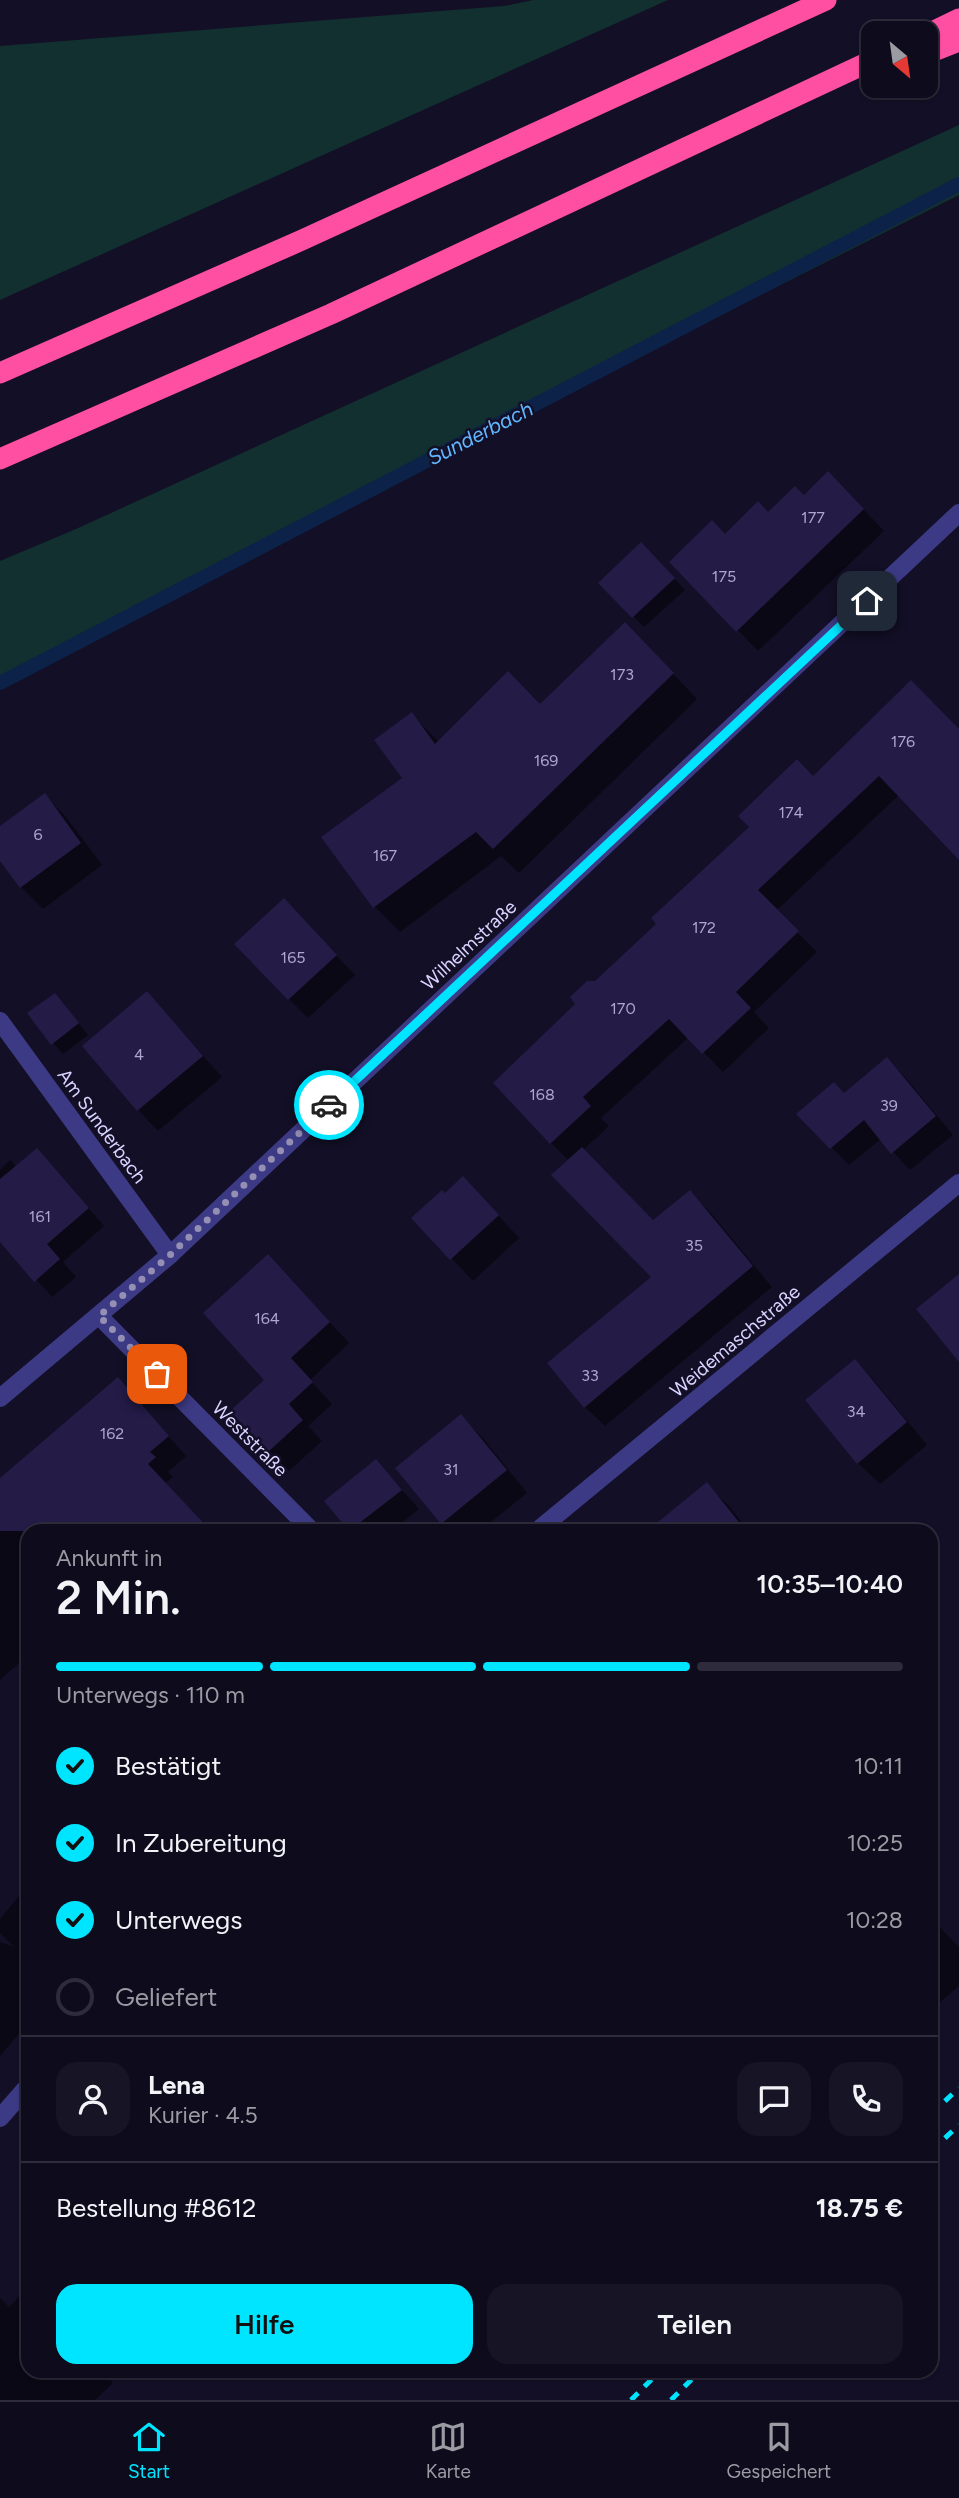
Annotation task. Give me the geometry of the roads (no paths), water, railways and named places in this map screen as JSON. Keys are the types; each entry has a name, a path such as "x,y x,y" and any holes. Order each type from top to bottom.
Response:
{"highway":[{"path":"0,373 302,240 826,0"},
{"path":"938,29 959,19"},
{"path":"938,49 959,41"},
{"path":"0,458 331,314 861,66"},
{"path":"750,119 861,77"}],"street":[{"name":"Wilhelmstraße","path":"0,1398 170,1255 959,513"},
{"name":"Am Sunderbach","path":"0,1021 170,1255"},
{"name":"Weidemaschstraße","path":"545,1524 959,1183"},
{"name":"Weststraße","path":"99,1316 305,1524"},
{"path":"0,2119 21,2094"}],"waterway":[{"name":"Sunderbach","path":"0,683 959,184"}],"railway":[{"path":"938,2108 959,2088"},
{"path":"938,2144 959,2125"},
{"path":"631,2400 653,2378"},
{"path":"671,2400 693,2378"}]}
